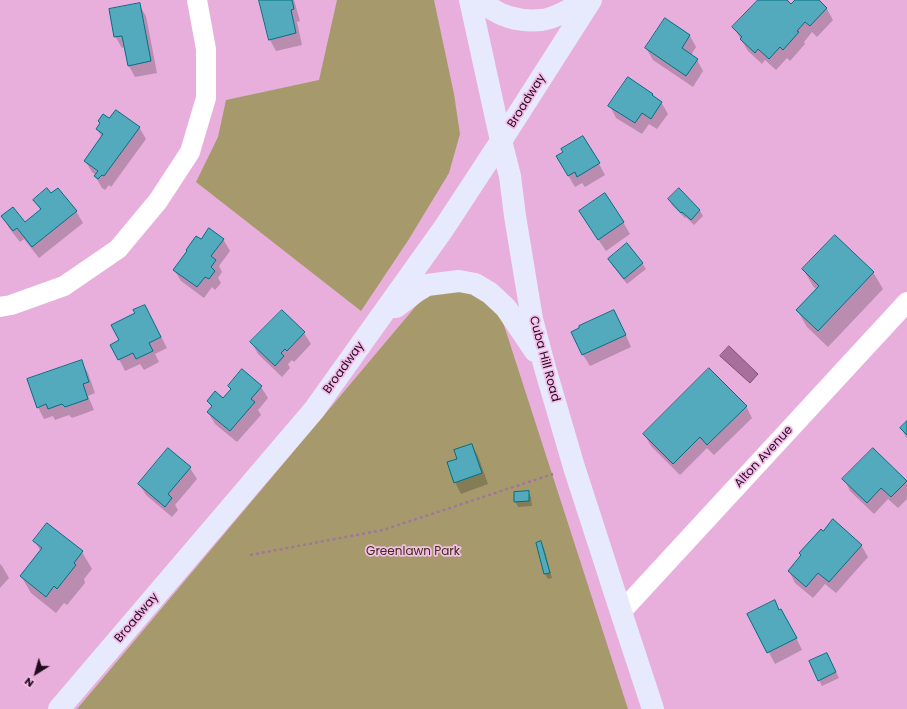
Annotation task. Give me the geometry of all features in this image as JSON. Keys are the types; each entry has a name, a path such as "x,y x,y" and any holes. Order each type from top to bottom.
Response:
{"main road":[{"name":"Cuba Hill Road","path":"470,0 501,142 510,176 532,319 574,467 653,709"},
{"path":"482,0 486,5 499,14 519,20 542,20 564,13 584,0"},
{"name":"Broadway","path":"59,709 314,410 444,228 501,142 591,0"},
{"path":"366,338 399,305 417,291 427,285 459,281 475,284 490,293 506,308 545,368"}],"street":[{"path":"0,307 11,305 64,286 118,249 158,201 190,152 206,98 206,49 197,0"},
{"name":"Alton Avenue","path":"621,612 907,302"}],"path":[{"path":"250,555 383,530 574,467"}],"green space":[{"path":"337,0 434,0 454,94 460,134 449,173 409,239 361,311 196,182 218,137 226,100 319,80"},
{"name":"Greenlawn Park","path":"441,289 464,289 486,298 501,316 628,709 77,709 421,300"}],"shaded area":[{"path":"729,346 758,374 750,383 720,356"}],"building":[{"path":"259,0 292,0 294,9 291,10 296,33 269,40"},
{"path":"758,0 787,0 791,4 795,0 819,0 827,8 810,26 805,22 797,31 799,32 783,50 780,47 769,59 758,49 755,53 740,39 742,37 732,27"},
{"path":"140,3 151,61 128,66 122,36 114,37 109,9"},
{"path":"665,18 690,35 682,48 698,59 686,76 645,48"},
{"path":"628,77 662,102 651,119 642,113 635,123 608,106"},
{"path":"116,110 140,127 104,176 102,175 98,179 94,176 98,171 84,161 103,134 96,129 100,123 98,121 103,114 109,118"},
{"path":"583,136 600,163 577,177 575,172 568,176 556,156 563,152 561,149"},
{"path":"47,188 51,193 58,188 77,211 32,247 17,228 13,231 1,216 13,207 25,222 41,209 33,200"},
{"path":"679,188 700,210 691,220 682,212 681,213 668,199"},
{"path":"605,193 624,222 598,240 579,211"},
{"path":"209,228 224,239 211,256 216,260 211,267 215,271 209,279 205,277 197,287 173,270 196,236 201,239"},
{"path":"835,235 874,272 818,331 796,310 819,286 802,269"},
{"path":"627,243 643,263 624,279 608,259"},
{"path":"145,305 161,337 149,343 153,351 136,359 133,353 118,360 110,345 119,340 111,325 135,313 133,310"},
{"path":"282,310 305,332 287,351 285,349 281,353 284,356 275,366 250,342"},
{"path":"614,310 626,335 582,355 571,332 579,328 579,326"},
{"path":"82,360 89,382 83,384 88,399 65,407 62,404 48,409 46,404 37,408 27,379"},
{"path":"709,368 747,406 707,445 700,437 673,464 643,434"},
{"path":"242,369 262,386 251,399 255,402 230,431 207,412 212,406 207,401 215,391 223,398 231,389 228,386"},
{"path":"907,421 907,435 900,428"},
{"path":"472,444 482,473 454,483 447,462 457,459 454,450"},
{"path":"168,448 191,467 168,494 172,498 165,507 138,484"},
{"path":"873,448 907,481 891,497 881,488 867,503 842,479"},
{"path":"529,491 529,501 514,502 514,492"},
{"path":"833,519 862,545 829,582 818,573 806,587 788,571 801,555 799,553 821,529 823,531"},
{"path":"47,523 83,551 74,563 76,565 57,589 54,586 46,597 20,576 42,548 33,541"},
{"path":"541,541 550,573 544,574 536,543"},
{"path":"775,600 779,610 781,609 797,638 767,653 747,614"},
{"path":"827,653 836,672 818,681 809,661"}]}
